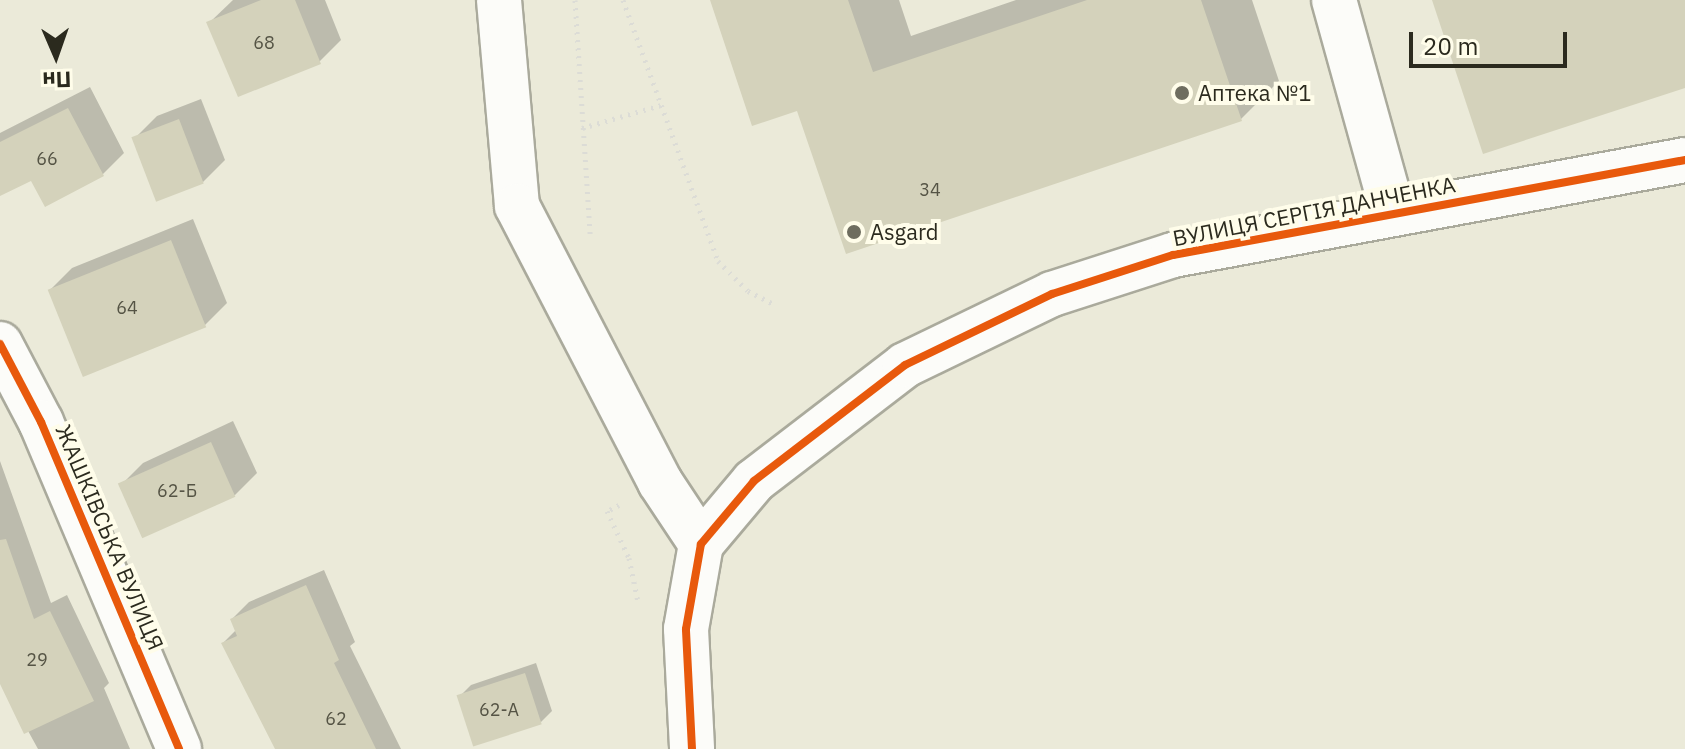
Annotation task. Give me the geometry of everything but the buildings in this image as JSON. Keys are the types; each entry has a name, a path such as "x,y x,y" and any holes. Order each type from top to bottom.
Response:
{"street":[{"path":"499,0 517,206 639,444 701,544 686,629 692,749"},
{"path":"1334,0 1393,213"},
{"name":"ВУЛИЦЯ СЕРГІЯ ДАНЧЕНКА","path":"701,544 754,481 905,365 1052,294 1173,255 1685,160"},
{"name":"ЖАШКІВСЬКА ВУЛИЦЯ","path":"0,344 41,422 179,749"}],"path":[{"path":"575,0 591,251"},
{"path":"623,0 718,261 748,291 772,303"},
{"path":"582,128 661,105"}],"cycle path":[{"path":"692,749 686,629 701,544 754,481 905,365 1052,294 1173,255 1685,160"},
{"path":"0,344 41,422 179,749"}],"place":[{"name":"Аптека №1","path":"1182,93"},
{"name":"Asgard","path":"854,232"}]}
